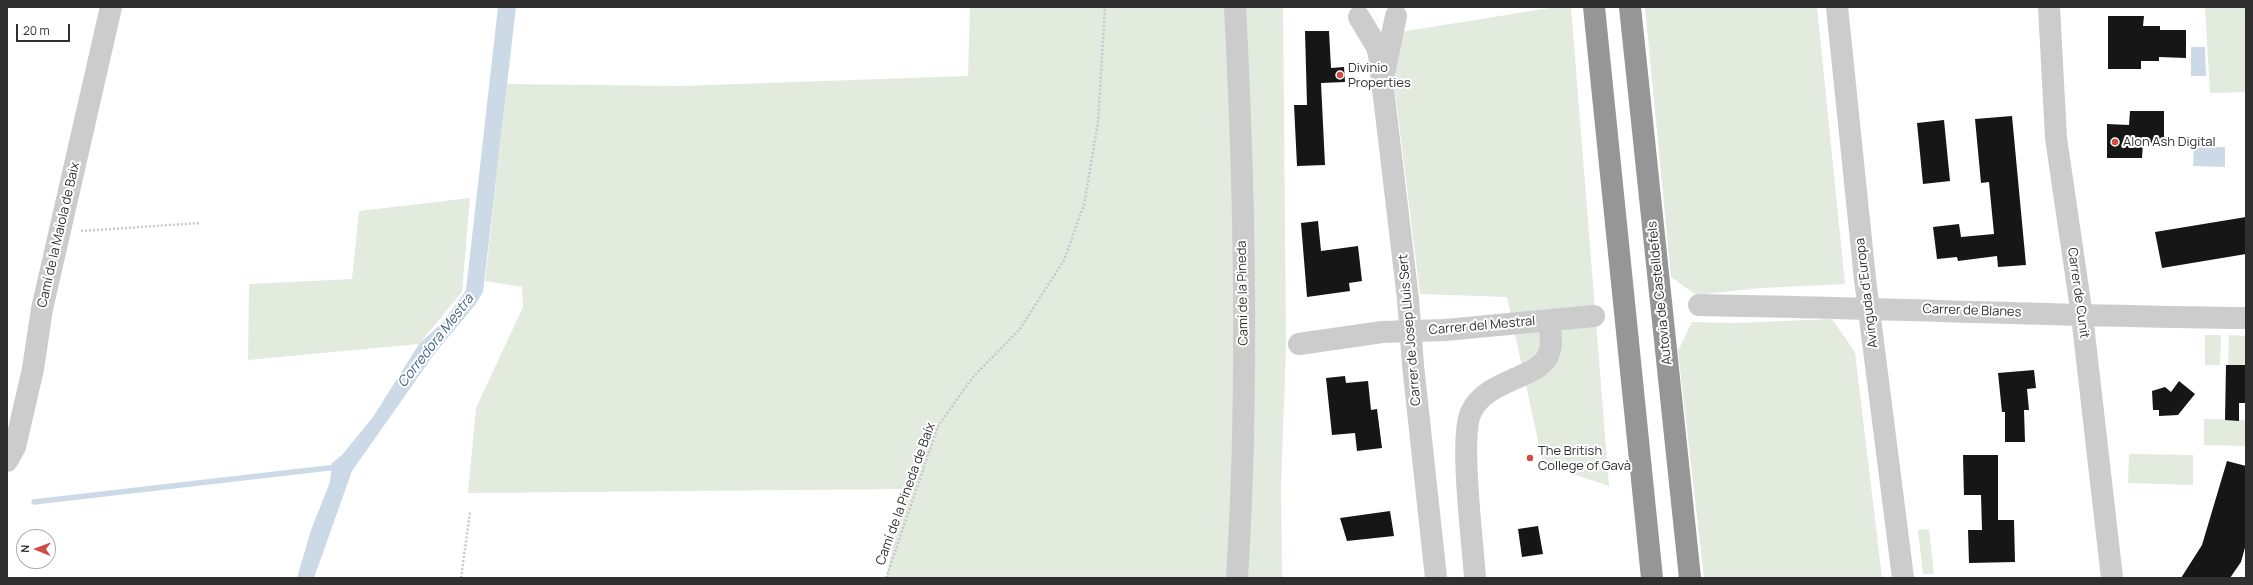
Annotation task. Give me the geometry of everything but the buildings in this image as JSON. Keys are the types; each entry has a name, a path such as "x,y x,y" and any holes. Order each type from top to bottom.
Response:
{"highway":[{"path":"1594,7 1652,578"},
{"name":"Autovia de Castelldefels","path":"1630,7 1690,578"}],"street":[{"name":"Camí de la Maiola de Baix","path":"7,461 15,448 33,369 42,308 111,7"},
{"name":"Camí de la Pineda","path":"1235,7 1241,118 1245,372 1242,497 1237,578"},
{"name":"Avinguda d'Europa","path":"1837,7 1869,307 1903,578"},
{"name":"Carrer de Cunit","path":"2049,7 2056,138 2082,316 2112,578"},
{"name":"Carrer de Josep Lluis Sert","path":"1355,12 1370,24 1381,24 1389,22 1400,11"},
{"name":"Carrer de Josep Lluis Sert","path":"1383,82 1400,11"},
{"name":"Carrer de Josep Lluis Sert","path":"1355,12 1377,48 1383,82 1411,331 1436,578"},
{"name":"Carrer de Blanes","path":"1699,305 1869,307 2082,316 2246,318"},
{"name":"Carrer del Mestral","path":"1299,344 1382,332 1445,330 1594,316"},
{"path":"1475,578 1467,459 1467,432 1471,412 1493,388 1507,380 1536,370 1545,361 1549,353 1551,342 1549,320"}],"path":[{"name":"Camí de la Pineda de Baíx","path":"886,578 938,426 973,377 1020,329 1064,260 1084,205 1098,122 1105,7"},
{"path":"60,232 200,223"},
{"path":"461,578 470,512"}],"shaded area":[{"path":"970,7 1283,7 1286,346 1281,488 1282,578 886,578 905,489 468,493 476,408 523,307 522,287 485,281 507,84 680,86 968,76"},
{"path":"1556,7 1571,7 1609,486 1543,464 1507,297 1420,294 1388,34"},
{"path":"1645,7 1817,7 1845,284 1761,288 1696,295 1671,277"},
{"path":"2205,7 2246,7 2246,92 2210,93"},
{"path":"470,198 462,292 419,344 248,360 249,284 352,279 359,211"},
{"path":"1832,319 1855,352 1882,578 1704,578 1678,351 1692,322 1737,323"},
{"path":"2205,335 2221,335 2220,365 2205,365"},
{"path":"2229,335 2246,336 2246,365 2228,365"},
{"path":"2204,419 2246,420 2246,446 2204,445"},
{"path":"2129,454 2193,455 2193,485 2128,483"},
{"path":"1929,529 1934,574 1923,574 1918,530"}],"water":[{"name":"Corredora Mestra","path":"498,7 516,7 483,292 475,305 435,353 352,471 314,578 297,578 311,530 330,482 332,463 342,455 373,417 419,344 444,321 466,290"},
{"path":"2191,47 2205,47 2206,76 2191,76"},
{"path":"2194,147 2225,147 2225,167 2193,166"}],"waterway":[{"path":"34,502 337,467"}],"place":[{"name":"Divinio Properties","path":"1340,75"},
{"name":"Alon Ash Digital","path":"2115,142"},
{"name":"The British College of Gavà","path":"1530,458"}]}
